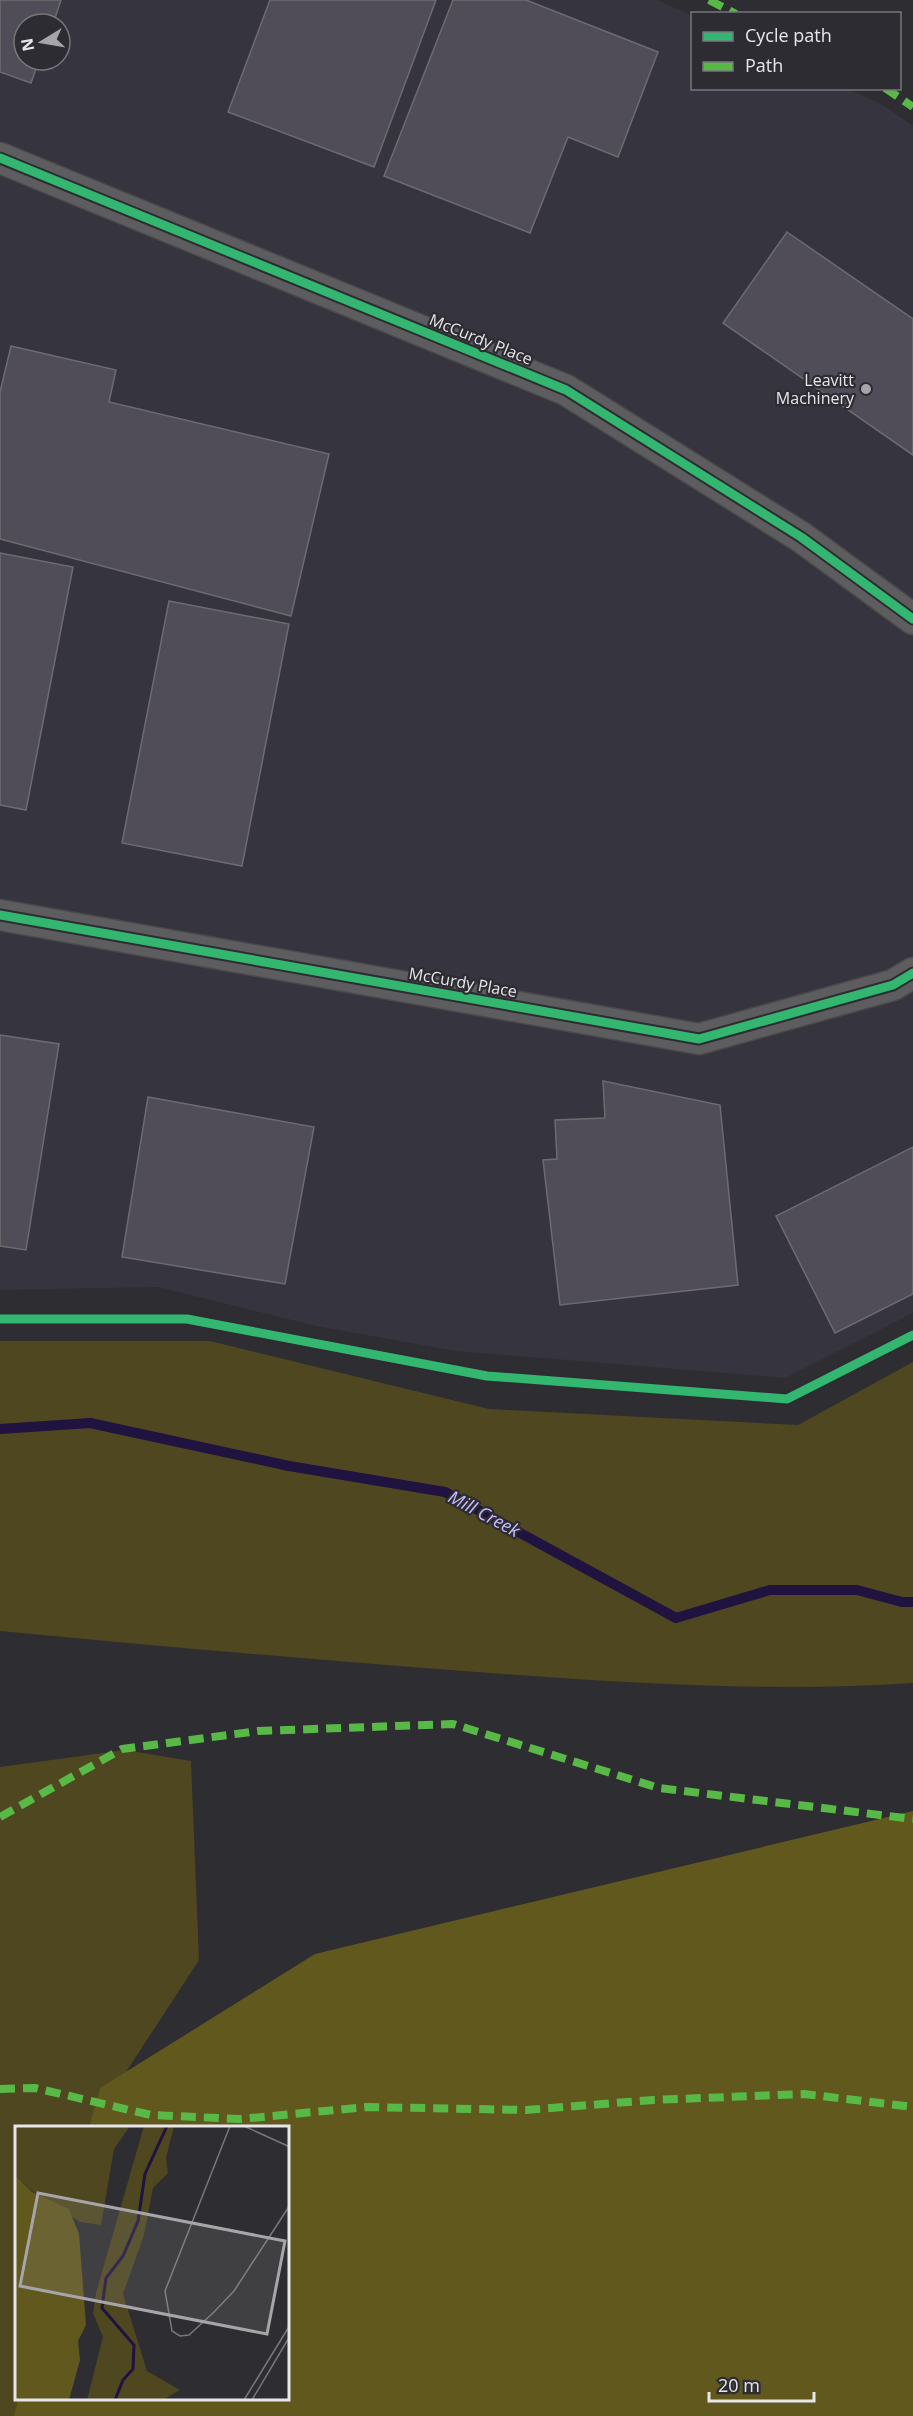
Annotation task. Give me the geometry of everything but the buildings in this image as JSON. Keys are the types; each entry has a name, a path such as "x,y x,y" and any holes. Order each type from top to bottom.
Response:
{"street":[{"name":"McCurdy Place","path":"0,158 566,390 801,537 913,619"},
{"name":"McCurdy Place","path":"0,915 699,1039 893,985 913,973"}],"shaded area":[{"path":"0,0 658,0 691,16 691,90 850,90 883,105 913,126 913,1313 785,1378 455,1351 316,1326 158,1287 0,1290"},
{"path":"0,1341 210,1341 489,1409 798,1425 913,1362 913,1683 801,1687 631,1682 347,1662 0,1631"},
{"path":"125,1750 191,1761 199,1960 126,2072 109,2126 15,2126 15,2401 22,2401 17,2416 0,2416 0,1767"},
{"path":"913,1811 913,2416 14,2416 18,2401 290,2401 290,2126 90,2126 100,2088 315,1954"}],"waterway":[{"name":"Mill Creek","path":"0,1429 90,1423 289,1466 445,1492 676,1618 770,1590 857,1590 902,1602 913,1602"}],"marked path":[{"path":"709,0 732,12"},
{"path":"888,90 913,107"},
{"path":"0,1817 122,1749 258,1731 453,1724 659,1788 913,1819"},
{"path":"0,2089 35,2088 151,2115 240,2119 367,2107 526,2110 653,2100 804,2094 913,2107"}],"cycle path":[{"path":"0,158 566,390 801,537 913,619"},
{"path":"0,915 699,1039 893,985 913,973"},
{"path":"0,1319 187,1319 487,1376 787,1399 913,1335"}],"place":[{"name":"Leavitt Machinery","path":"866,389"}]}
